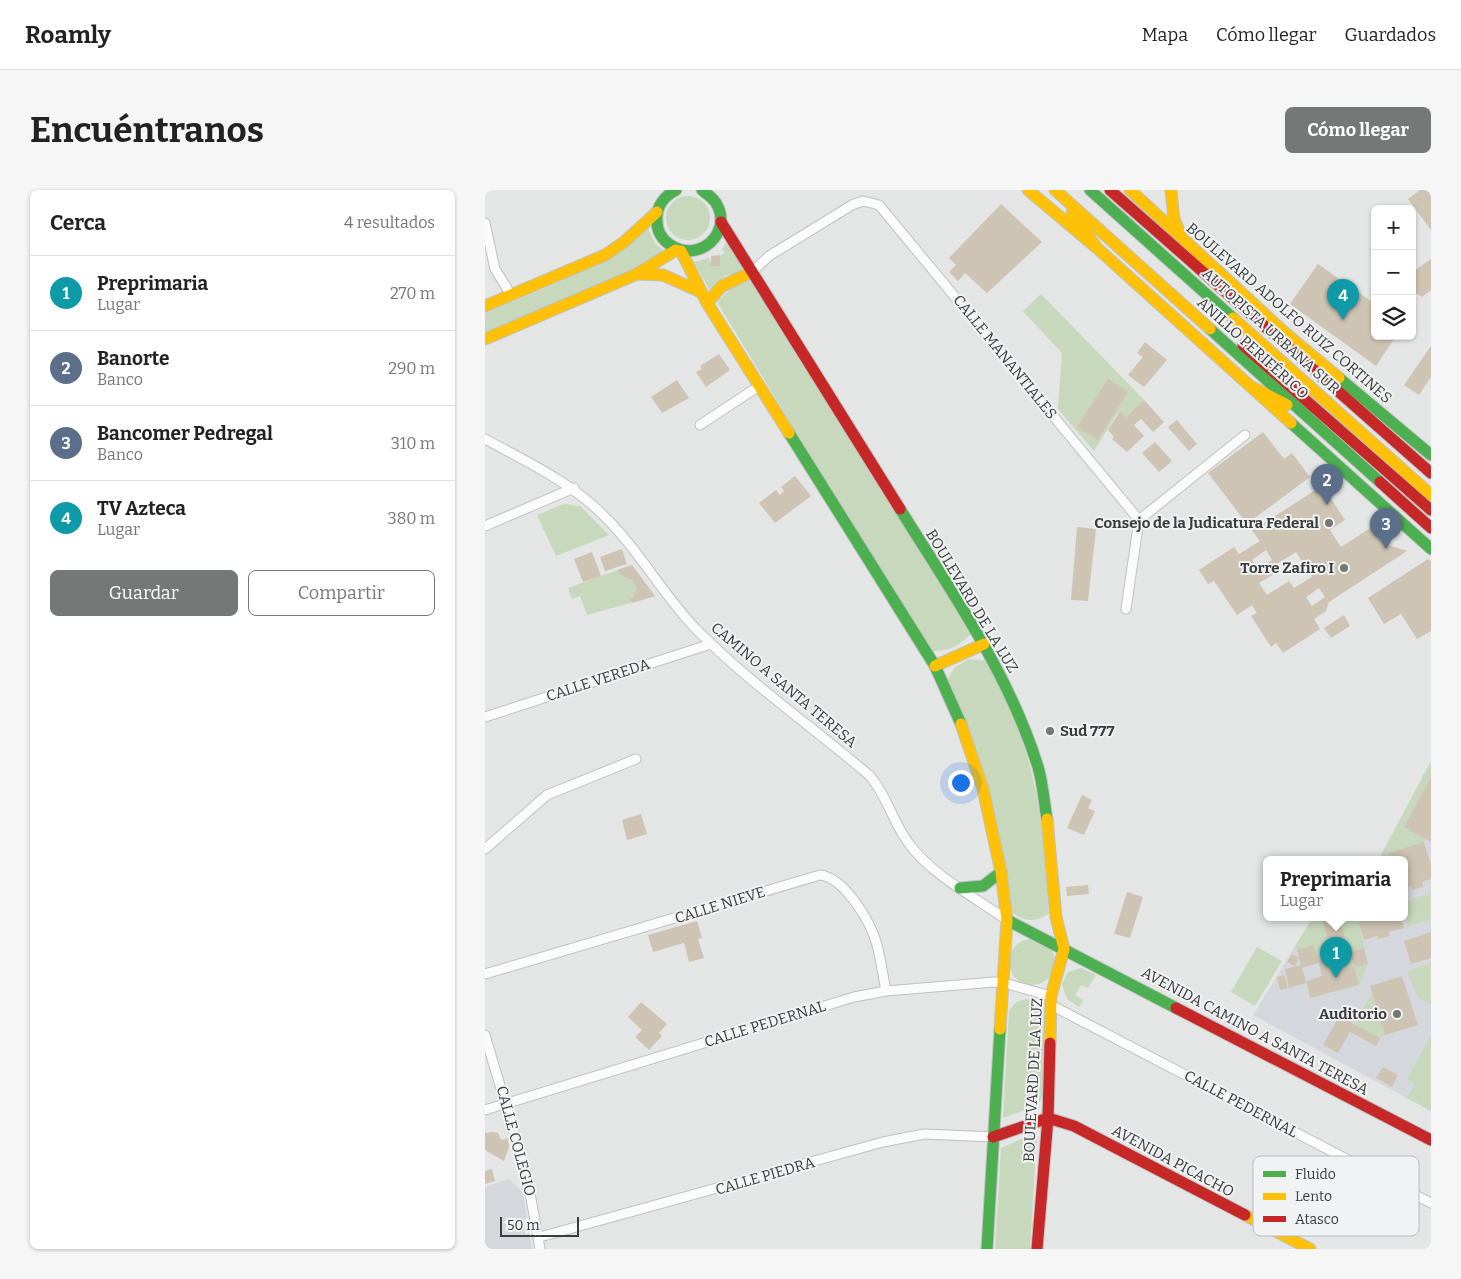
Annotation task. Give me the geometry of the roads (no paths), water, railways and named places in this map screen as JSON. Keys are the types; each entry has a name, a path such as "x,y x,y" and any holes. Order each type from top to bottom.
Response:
{"main road":[{"path":"485,306 605,255 624,242 657,212 666,197 676,190"},
{"path":"702,190 713,197 719,207"},
{"path":"485,339 637,274 678,250 690,252 708,246 715,239 721,222 719,190"},
{"path":"1028,190 1097,248 1431,549"},
{"path":"1055,190 1097,248"},
{"name":"ANILLO PERIFÉRICO","path":"1055,190 1431,528"},
{"name":"AUTOPISTA URBANA SUR","path":"1068,190 1431,510"},
{"name":"AUTOPISTA URBANA SUR","path":"1090,190 1431,494"},
{"name":"ANILLO PERIFÉRICO","path":"1110,190 1431,473"},
{"path":"1119,190 1150,210"},
{"name":"BOULEVARD ADOLFO RUIZ CORTINES","path":"1129,190 1284,332 1431,455"},
{"path":"1171,190 1174,219 1184,242"},
{"path":"657,212 656,220 662,237 678,250 707,303 935,666 974,761 989,812 1001,872 1007,920 987,1249"},
{"name":"BOULEVARD DE LA LUZ","path":"721,222 984,644 1017,714 1038,768 1048,828 1055,909 1064,949 1051,1001 1048,1118 1037,1249"},
{"path":"707,303 722,286 752,272"},
{"path":"637,274 663,275 701,292"},
{"path":"1250,386 1306,414"},
{"path":"935,666 984,644"},
{"path":"960,888 982,888 993,881 1001,872"},
{"name":"CAMINO A SANTA TERESA","path":"1007,920 1064,949"},
{"name":"AVENIDA CAMINO A SANTA TERESA","path":"1064,949 1431,1140"},
{"path":"993,1137 1048,1118"},
{"name":"AVENIDA PICACHO","path":"1048,1118 1074,1126 1253,1220"},
{"name":"AVENIDA PICACHO","path":"1284,1236 1309,1249"}],"street":[{"name":"CALLE MANANTIALES","path":"752,272 769,256 852,205 863,202 879,205 1139,520"},
{"path":"485,223 495,269 511,295"},
{"path":"700,425 759,386"},
{"path":"1126,609 1139,520 1245,435"},
{"name":"CAMINO A SANTA TERESA","path":"485,439 573,488 619,532 668,597 711,644 869,776 881,791 910,846 923,860 1007,920"},
{"path":"485,526 573,488"},
{"name":"CALLE VEREDA","path":"485,717 711,644"},
{"path":"485,849 547,795 637,759"},
{"name":"CALLE NIEVE","path":"485,974 820,875 829,877 841,885 868,924 877,944 886,991"},
{"name":"CALLE PEDERNAL","path":"485,1110 846,999 886,991 1004,983 1051,1001 1343,1156"},
{"name":"CALLE COLEGIO","path":"485,1035 527,1176 540,1238 540,1249"},
{"name":"CALLE PIEDRA","path":"540,1238 883,1142 924,1134 993,1137"},
{"name":"CALLE PEDERNAL","path":"1419,1197 1431,1203"}],"place":[{"name":"TV Azteca","path":"1343,320"},
{"name":"Banorte","path":"1327,505"},
{"name":"Consejo de la Judicatura Federal","path":"1329,523"},
{"name":"Bancomer Pedregal","path":"1386,549"},
{"name":"Torre Zafiro I","path":"1344,568"},
{"name":"Sud 777","path":"1050,731"},
{"name":"Preprimaria","path":"1336,978"},
{"name":"Auditorio","path":"1397,1014"}]}
